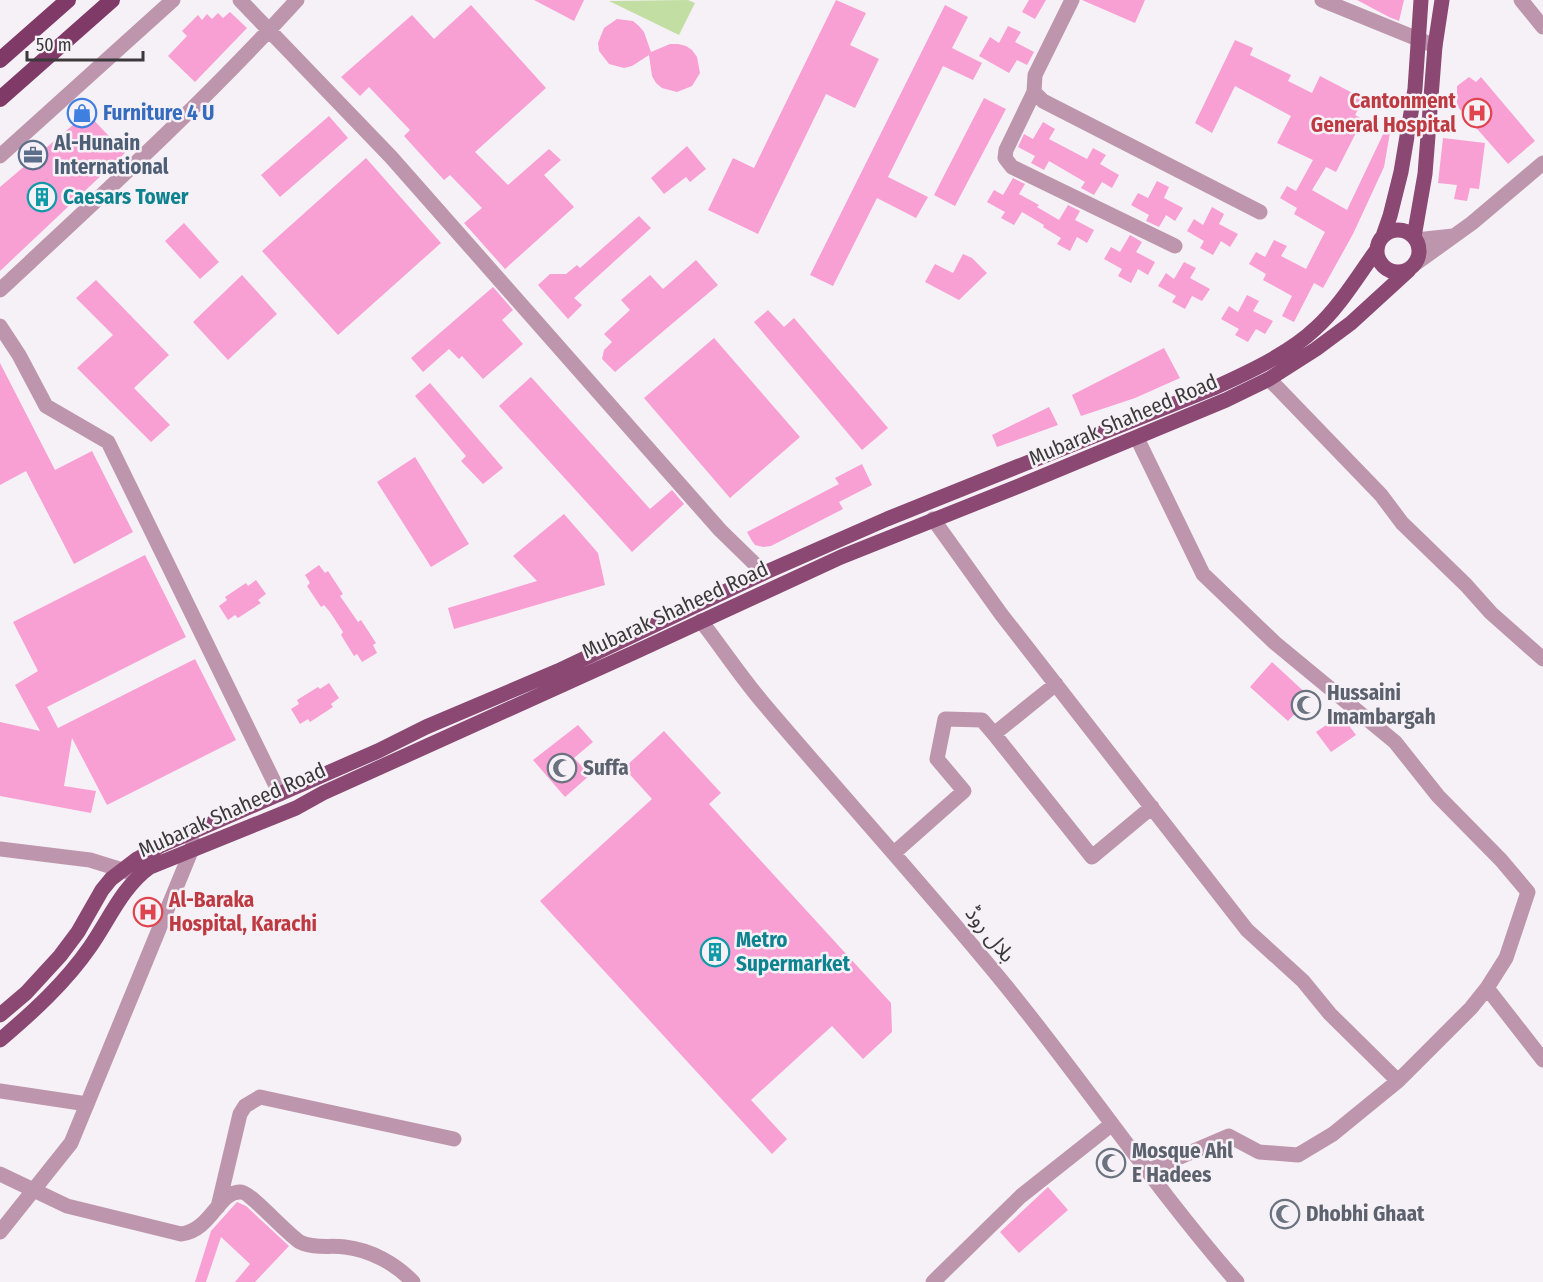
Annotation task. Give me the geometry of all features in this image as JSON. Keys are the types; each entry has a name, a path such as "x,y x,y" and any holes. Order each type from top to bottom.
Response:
{"highway":[{"path":"0,60 68,0"},
{"path":"0,99 112,0"}],"main road":[{"path":"1383,236 1401,172 1415,88 1416,40 1421,0"},
{"path":"1415,239 1402,230 1388,232 1378,243 1376,251 1380,264 1397,273 1412,267 1419,252 1415,239 1425,174 1435,46 1442,0"},
{"name":"Mubarak Shaheed Road","path":"0,1015 26,993 60,956 78,932 102,890 121,869 162,845 378,751 426,727 558,671 764,573 887,519 1216,387 1247,372 1299,342 1316,329 1376,251"},
{"name":"Mubarak Shaheed Road","path":"0,1040 51,994 89,948 125,890 137,876 150,867 296,808 323,793 841,556 1226,400 1269,379 1316,349 1351,323 1412,267"}],"street":[{"path":"0,156 173,0"},
{"path":"240,0 391,157 720,530 764,573"},
{"path":"0,290 153,146 269,31 297,0"},
{"path":"1072,0 1035,75 1034,92 1006,150 1005,158 1012,167 1175,246"},
{"path":"1322,0 1435,46"},
{"path":"1521,0 1543,27"},
{"path":"1034,92 1042,101 1260,212"},
{"name":"Mubarak Shaheed Road","path":"1412,267 1456,235 1543,163"},
{"path":"1415,239 1456,235"},
{"path":"0,326 20,355 46,406 108,442 280,794"},
{"path":"1269,379 1381,495 1402,523 1466,585 1491,613 1543,658"},
{"path":"1137,438 1203,574 1275,643 1395,742 1438,796 1501,860 1528,892 1506,958 1471,1008 1398,1081 1333,1134 1298,1155 1259,1152 1229,1136 1147,1171"},
{"path":"933,519 1001,614 1247,930 1303,981 1330,1014 1398,1081"},
{"name":"بلال روڈ","path":"701,621 762,702 894,853 1007,988 1147,1171 1237,1282"},
{"path":"994,734 1056,684"},
{"path":"894,853 964,791 937,759 945,719 982,720 1092,856 1152,807"},
{"path":"0,1232 71,1143 192,849 194,830"},
{"path":"0,849 90,860 137,876"},
{"path":"1487,988 1543,1060"},
{"path":"0,1091 87,1104"},
{"path":"218,1207 240,1114 245,1106 260,1097 454,1139"},
{"path":"933,1282 1021,1196 1112,1124"},
{"path":"0,1174 76,1208 181,1234 191,1233 201,1227 230,1193 242,1192 249,1195 270,1217 299,1241 307,1245 346,1247 365,1252 389,1262 407,1279"}],"green space":[{"path":"688,0 695,3 679,35 609,1"}],"building":[{"path":"534,0 584,0 574,21"},
{"path":"836,0 866,13 850,45 879,59 855,108 826,94 758,234 708,210 733,158 754,168"},
{"path":"1029,0 1046,0 1035,19 1022,12"},
{"path":"1082,0 1145,0 1135,23"},
{"path":"1357,0 1404,0 1399,21"},
{"path":"471,5 546,88 475,152 508,185 549,149 561,160 544,175 574,207 505,269 464,223 482,208 450,175 444,180 404,136 410,130 369,87 360,96 341,77 412,15 434,39"},
{"path":"945,5 968,17 952,48 982,63 973,80 943,66 888,177 928,197 916,218 877,198 833,286 810,275"},
{"path":"230,12 247,28 195,82 168,56 187,36 182,31 198,15 202,20 207,14 212,19 218,13 223,18"},
{"path":"617,19 633,21 639,26 644,32 651,52 670,44 686,46 692,50 697,57 700,73 692,86 677,92 662,88 652,76 649,55 632,66 624,68 609,64 599,51 598,43 604,28"},
{"path":"1008,26 1021,32 1015,42 1034,52 1027,65 1017,60 1009,73 979,56 990,37 999,43"},
{"path":"1235,40 1253,48 1250,55 1291,75 1288,81 1312,93 1320,76 1364,99 1355,115 1363,119 1336,172 1326,167 1312,190 1347,210 1387,126 1391,127 1384,167 1353,234 1323,288 1314,283 1294,322 1282,316 1292,296 1263,280 1266,274 1249,264 1256,252 1265,257 1274,240 1287,246 1281,256 1306,269 1325,232 1294,214 1297,208 1280,198 1287,186 1296,191 1313,160 1277,143 1291,116 1235,86 1212,133 1195,123"},
{"path":"1469,77 1476,82 1481,77 1535,141 1508,164 1457,106 1457,86"},
{"path":"984,98 1006,109 955,206 934,195"},
{"name":"Caesars Tower","path":"87,113 125,153 0,271 0,187"},
{"path":"329,116 348,138 280,197 261,175"},
{"path":"1043,122 1055,129 1049,139 1087,159 1093,148 1106,155 1100,164 1119,175 1112,188 1102,182 1094,195 1081,188 1085,182 1049,161 1044,170 1031,163 1035,156 1018,147 1024,134 1033,139"},
{"path":"1443,138 1485,143 1479,189 1470,188 1467,201 1454,199 1457,185 1438,183"},
{"path":"687,146 706,169 690,182 686,177 664,194 651,178"},
{"path":"366,158 441,243 338,335 262,251"},
{"path":"1013,178 1025,184 1019,194 1059,220 1068,205 1080,211 1075,220 1094,230 1087,243 1077,237 1070,251 1057,244 1061,238 1022,212 1014,225 1001,218 1005,212 987,202 994,190 1003,195"},
{"path":"1157,181 1169,187 1164,198 1183,208 1175,221 1166,215 1159,227 1146,221 1149,215 1131,205 1138,193 1148,198"},
{"path":"1212,207 1224,214 1219,224 1238,234 1230,247 1221,241 1213,255 1200,248 1204,241 1187,231 1194,219 1203,225"},
{"path":"639,216 651,228 574,298 582,305 568,319 538,285 550,274 566,274 577,265 580,268"},
{"path":"184,223 219,262 200,279 165,241"},
{"path":"1130,235 1142,242 1136,252 1155,262 1148,275 1138,269 1131,283 1118,276 1122,269 1104,259 1111,247 1120,252"},
{"path":"963,254 972,258 987,273 959,300 925,282 935,264 953,273"},
{"path":"696,260 718,285 615,372 602,359 604,350 612,342 604,334 630,310 621,300 650,275 663,289"},
{"path":"1184,262 1196,268 1190,278 1210,289 1202,301 1192,296 1185,309 1172,302 1176,296 1158,286 1166,273 1174,279"},
{"path":"242,275 277,314 228,360 193,322"},
{"path":"96,280 169,355 134,388 170,425 151,442 77,368 113,335 76,298"},
{"path":"493,287 513,310 502,320 523,344 483,379 462,356 459,359 449,349 423,372 411,358"},
{"path":"1247,295 1259,301 1253,311 1273,321 1265,334 1256,329 1248,342 1235,335 1239,329 1221,319 1229,306 1238,312"},
{"path":"768,310 784,327 794,318 888,428 862,450 754,322"},
{"path":"714,338 800,437 730,498 644,398"},
{"path":"1164,348 1180,378 1135,398 1081,416 1072,395"},
{"path":"0,363 55,470 92,451 133,532 74,564 26,471 0,485"},
{"path":"531,377 650,509 672,490 684,504 632,552 499,406"},
{"path":"430,383 503,468 483,484 461,461 466,456 415,396"},
{"path":"1049,407 1058,425 997,447 992,435"},
{"path":"415,457 469,544 431,567 377,482"},
{"path":"862,464 872,485 839,502 843,509 771,546 755,545 752,541 747,532 839,484 835,478"},
{"path":"564,514 598,553 605,585 454,629 448,608 537,581 513,556"},
{"path":"145,555 186,637 47,707 58,728 195,659 236,740 107,805 72,738 64,786 96,791 91,813 0,796 0,722 40,731 15,685 38,671 13,622"},
{"path":"319,565 325,573 328,571 343,594 340,596 358,622 361,620 376,643 373,645 377,653 362,662 357,654 354,656 341,635 343,632 330,612 324,605 321,607 307,586 310,583 305,575"},
{"path":"256,580 266,594 258,600 261,603 238,618 235,615 228,620 219,606 227,600 225,597 246,583 248,586"},
{"path":"1272,662 1310,697 1288,721 1250,687"},
{"path":"329,683 339,698 331,704 333,707 310,722 308,719 300,724 291,709 299,704 297,700"},
{"path":"1341,715 1356,735 1331,752 1316,732"},
{"name":"Suffa","path":"578,725 593,742 574,758 590,775 565,797 533,760"},
{"name":"Metro Supermarket","path":"664,731 721,793 709,804 891,1003 892,1032 863,1059 832,1026 751,1100 787,1139 772,1154 540,901 652,799 624,768"},
{"path":"1048,1187 1068,1210 1019,1253 1000,1232"},
{"path":"237,1202 246,1206 289,1246 255,1282 235,1282 250,1264 221,1237 206,1282 195,1282 211,1231"}],"place":[{"name":"Furniture 4 U","path":"82,113"},
{"name":"Cantonment General Hospital","path":"1477,113"},
{"name":"Al-Hunain International","path":"33,155"},
{"name":"Caesars Tower","path":"42,197"},
{"name":"Hussaini Imambargah","path":"1306,705"},
{"name":"Suffa","path":"562,768"},
{"name":"Al-Baraka Hospital, Karachi","path":"148,912"},
{"name":"Metro Supermarket","path":"715,952"},
{"name":"Mosque Ahl E Hadees","path":"1111,1163"},
{"name":"Dhobhi Ghaat","path":"1285,1214"}]}
